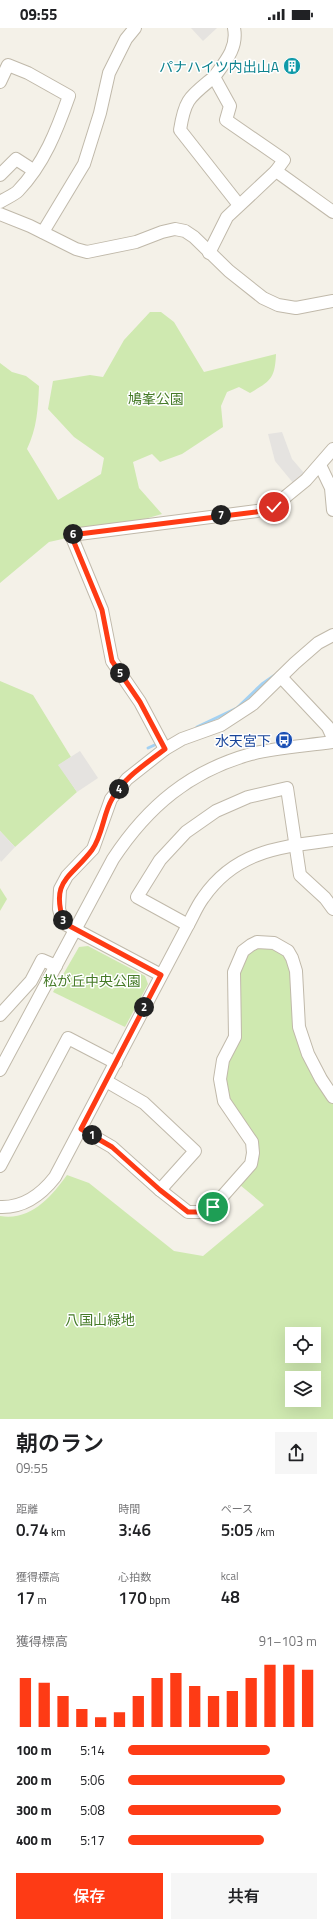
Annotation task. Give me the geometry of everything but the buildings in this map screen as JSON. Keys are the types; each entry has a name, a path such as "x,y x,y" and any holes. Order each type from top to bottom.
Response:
{"street":[{"path":"43,232 84,164 100,113 109,73 126,39 134,28"},
{"path":"234,28 235,39 231,52 214,77 190,97 186,103 180,130 239,205"},
{"path":"0,82 8,65 28,73 69,96 51,144 18,192 0,202"},
{"path":"209,253 227,217 276,171 284,160 226,120 230,106 214,77"},
{"path":"0,175 16,159 33,170"},
{"path":"276,171 333,212"},
{"path":"0,214 43,232 76,249 87,252 136,242 162,232 175,229 185,231 194,237 209,253 263,298 278,305 296,308 333,301"},
{"path":"165,749 140,702 112,661 102,610 71,535 256,512 274,507 306,480 333,449"},
{"path":"320,465 331,488 333,510"},
{"path":"161,975 76,931 64,923 59,909 60,889 67,876 93,849 111,799 127,779 165,749 182,739 221,725 253,704 282,677 294,663 318,644 333,635"},
{"path":"282,677 330,725 333,738"},
{"path":"0,1070 76,931 113,859 129,835 147,814 166,797 208,770 230,761 274,750 333,742"},
{"path":"188,925 137,897 160,860 186,832 216,811 248,797 287,788 300,875 329,894 333,909"},
{"path":"0,1207 21,1204 34,1199 46,1190 64,1162 188,925 203,898 218,880 235,866 268,850 333,840"},
{"path":"81,1129 112,1147 160,1190 188,1212 202,1212 213,1207 251,1164 253,1153 252,1142 224,1101 220,1079 223,1060 235,1037 236,1013 234,972 243,951 257,942 274,943 288,951 292,958 296,971 299,1027 308,1054 321,1079 333,1097"},
{"path":"0,1015 31,981 42,960 56,966"},
{"path":"0,1166 68,1038 116,1063"},
{"path":"106,1081 144,1103 196,1151 160,1190"}],"green space":[{"name":"鳩峯公園","path":"150,312 161,312 174,322 204,372 276,354 273,374 267,382 250,393 239,387 227,392 221,406 223,427 182,454 160,462 152,454 133,462 139,488 162,514 117,527 49,542 0,583 0,363 12,372 26,376 39,386 35,426 27,449 58,500 101,474 104,458 74,437 48,409 53,381 90,375 103,377 124,340"},
{"path":"0,681 33,695 71,757 59,765 77,792 15,847 0,831"},
{"path":"0,888 7,899 0,911"},
{"name":"松が丘中央公園","path":"88,946 145,976 148,984 125,1027 53,992 79,947"},
{"name":"八国山緑地","path":"264,947 277,949 285,956 291,975 293,1026 333,1102 333,1419 0,1419 0,1216 11,1217 31,1211 47,1199 67,1175 89,1183 174,1251 203,1256 264,1205 240,1185 254,1169 258,1157 227,1096 225,1081 228,1063 241,1037 240,962 249,952"}],"shaded area":[{"path":"191,28 217,28 203,41"},
{"path":"282,432 292,459 304,473 294,484 275,461 268,434"},
{"path":"80,751 98,778 77,792 58,765"},
{"path":"0,831 15,847 1,862 0,860"}],"waterway":[{"path":"197,727 237,708 262,684 275,675"},
{"path":"148,748 159,743"}],"place":[{"name":"パナハイツ内出山A","path":"292,66"},
{"name":"水天宮下","path":"284,740"}],"route":[{"path":"213,1207 202,1212 188,1212 160,1190 112,1147 81,1129 161,975 76,931 64,923 59,909 60,889 67,876 93,849 111,799 127,779 165,749 140,702 112,661 102,610 71,535 139,527 196,518 256,512 274,507"}]}
